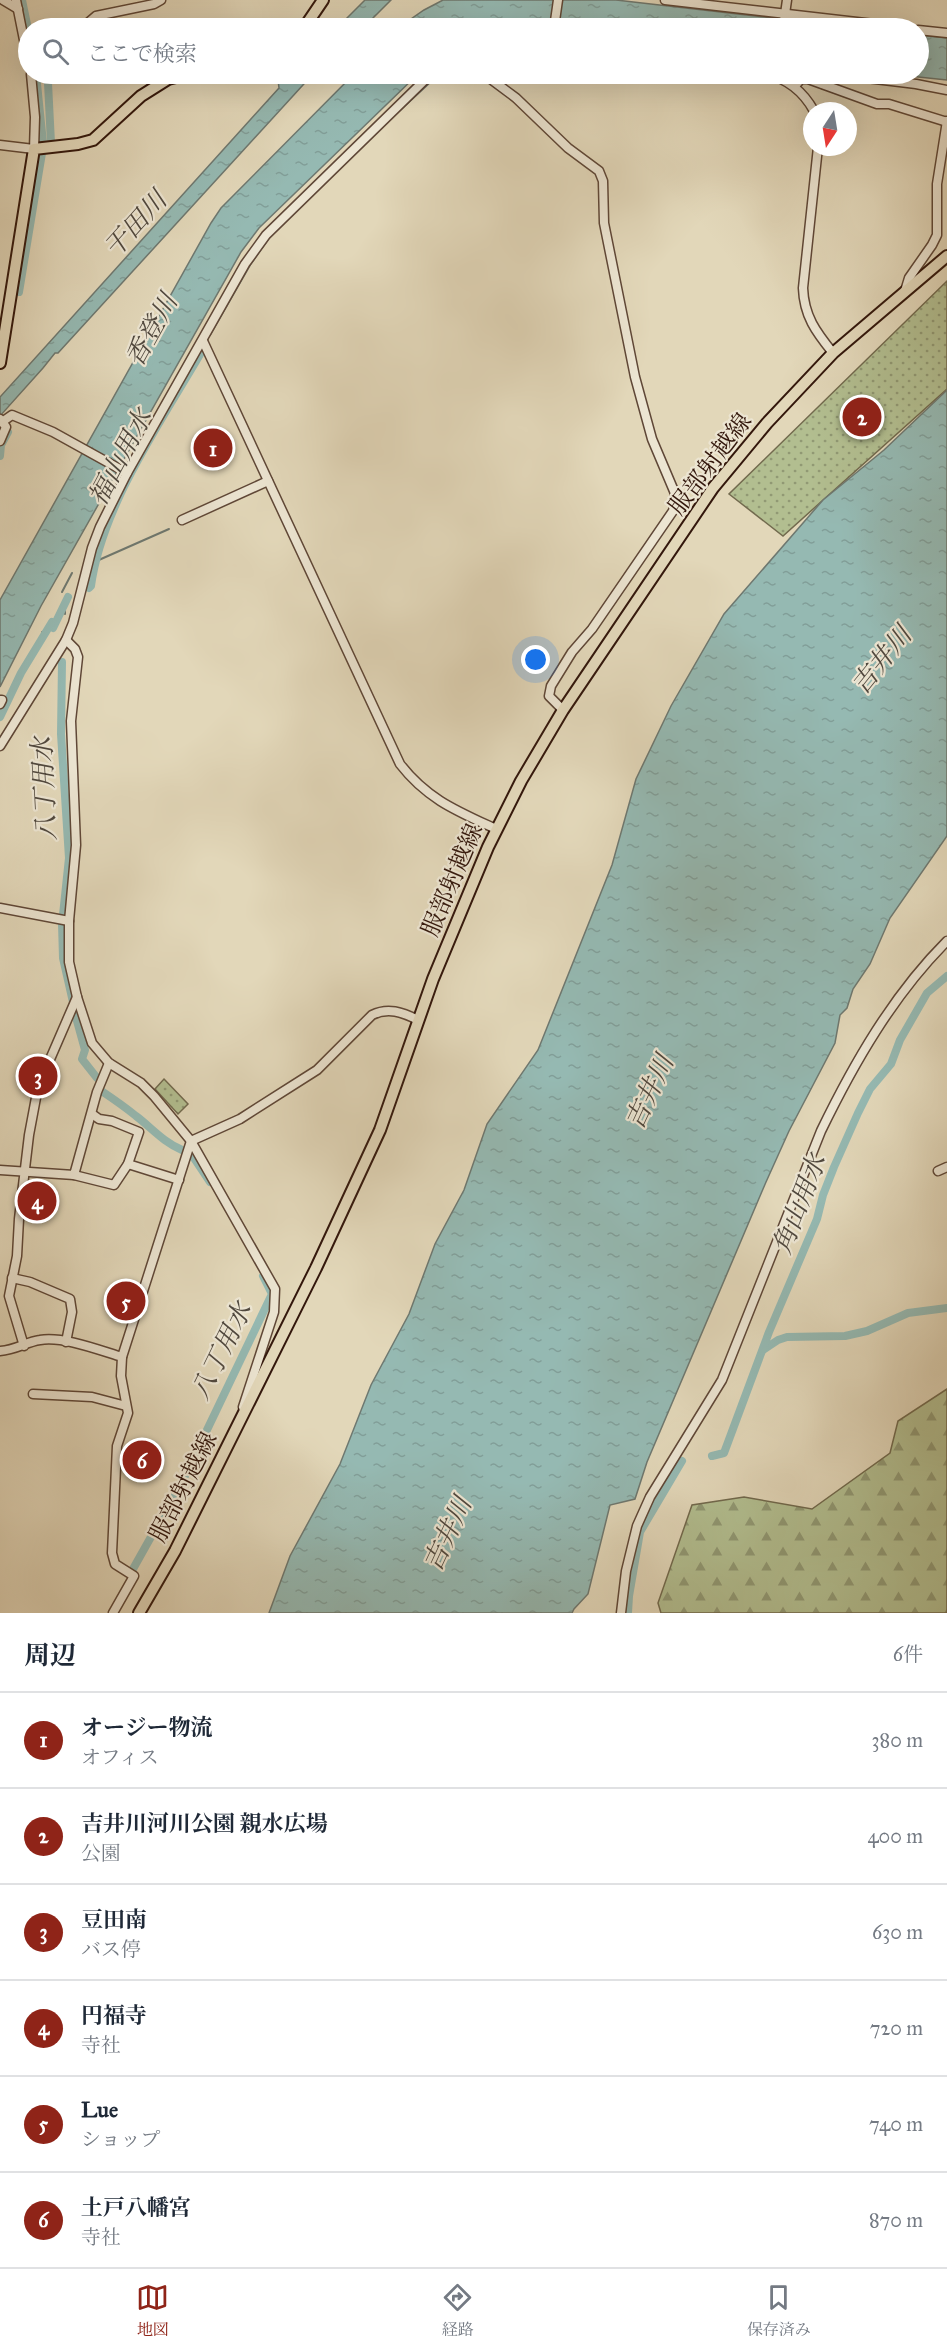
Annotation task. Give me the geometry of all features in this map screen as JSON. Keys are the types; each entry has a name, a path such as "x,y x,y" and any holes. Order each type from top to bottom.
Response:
{"main road":[{"path":"311,18 323,0"},
{"path":"0,363 34,149 93,140 141,96 160,84"},
{"name":"服部射越線","path":"139,1613 175,1551 316,1268 380,1130 453,927 496,829 563,710 713,488 767,423 833,353 947,256"}],"street":[{"path":"3,0 17,5"},
{"path":"94,18 154,4 161,0"},
{"path":"555,18 558,0"},
{"path":"665,0 820,18"},
{"path":"784,18 787,0"},
{"path":"929,31 947,33"},
{"path":"0,145 34,149 35,117 32,84"},
{"path":"0,746 66,640 76,614 92,548 125,472 245,264 266,235 421,84"},
{"path":"497,84 516,98 568,148 599,171 603,180 604,223 635,377 652,439 676,498 673,512 592,629 572,652 551,686 549,696 563,710"},
{"path":"791,84 807,102"},
{"path":"823,84 877,104 889,104 947,121 937,184 937,235 909,278 905,291"},
{"path":"916,84 947,90"},
{"path":"817,156 803,288 804,301 807,315 814,329 833,353"},
{"path":"202,341 400,764 424,791 442,804 496,829"},
{"path":"0,441 6,427 1,420 12,415 53,432 125,472"},
{"path":"182,520 268,481"},
{"path":"66,640 75,649 78,657 71,721 76,845 69,921 69,962 77,997 92,1043 109,1063 141,1083 191,1141 275,1289 274,1312 240,1420"},
{"path":"0,700 2,700 0,704"},
{"path":"0,908 69,921"},
{"path":"621,1613 628,1562 637,1526 650,1497 722,1380 831,1111 890,1009 921,969 947,941"},
{"path":"24,1346 9,1296 17,1256 24,1171 38,1087 77,997"},
{"path":"113,1613 134,1575 115,1564 112,1553 117,1446 128,1413 121,1376 122,1357 191,1141 240,1119 317,1070 372,1015 382,1010 393,1011 418,1020"},
{"path":"74,1175 99,1084 109,1063"},
{"path":"0,1170 74,1175 114,1185 128,1164 139,1132 112,1121 99,1119 92,1114"},
{"path":"128,1164 178,1180"},
{"path":"12,1278 30,1282 70,1299 72,1312 66,1342"},
{"path":"0,1351 42,1339 66,1342 122,1357"},
{"path":"33,1394 92,1397 126,1406"}],"green space":[{"path":"947,281 947,389 783,536 729,494"},
{"path":"164,1079 188,1104 178,1114 155,1089"},
{"path":"947,1389 947,1613 661,1613 658,1603 692,1505 744,1497 812,1509 890,1453 898,1421"}],"water":[{"path":"365,0 391,0 373,18 347,18"},
{"path":"443,0 616,0 773,18 412,18"},
{"path":"929,36 947,38 947,80 929,78"},
{"path":"278,84 304,84 58,353 55,353 0,416 0,397 279,88"},
{"path":"344,84 408,84 259,228 241,252 41,606 0,687 0,600 221,208"},
{"name":"吉井川","path":"947,390 947,836 890,918 870,964 853,989 847,1008 840,1015 835,1043 789,1131 766,1182 647,1462 635,1499 610,1505 588,1594 572,1613 269,1613 290,1556 340,1464 371,1385 409,1314 435,1244 464,1190 487,1124 538,1050 612,865 636,779 671,706 724,614 823,500 884,450"}],"waterway":[{"path":"22,0 26,18"},
{"path":"37,84 43,143"},
{"path":"48,84 51,143"},
{"path":"384,125 428,84"},
{"path":"19,292 42,153"},
{"path":"210,335 250,265 271,235"},
{"name":"福山用水","path":"89,588 107,525 120,495 152,435 202,351"},
{"path":"0,456 1,445 8,432"},
{"path":"92,563 169,529"},
{"path":"62,592 72,573"},
{"name":"福山用水","path":"53,628 68,597"},
{"name":"福山用水","path":"65,608 65,614"},
{"path":"0,717 21,673 52,622"},
{"path":"42,632 46,634"},
{"name":"八丁用水","path":"62,662 61,734 69,858 63,915"},
{"name":"八丁用水","path":"62,924 63,958 73,1002"},
{"name":"角山用水","path":"712,1456 724,1453 769,1332 817,1219 834,1167 858,1113 870,1089 891,1064 900,1040 927,993 947,976"},
{"name":"八丁用水","path":"74,1010 85,1050 82,1059 97,1078"},
{"name":"八丁用水","path":"100,1090 163,1139 182,1150"},
{"name":"八丁用水","path":"192,1155 210,1182"},
{"name":"八丁用水","path":"133,1569 184,1478 272,1294 263,1276"},
{"path":"763,1350 787,1337 845,1336 867,1331 908,1313 947,1308"},
{"name":"角山用水","path":"628,1613 640,1532 682,1461"}],"place":[{"name":"吉井川河川公園 親水広場","path":"862,417"},
{"name":"オージー物流","path":"213,448"},
{"name":"豆田南","path":"38,1076"},
{"name":"円福寺","path":"37,1201"},
{"name":"Lue","path":"126,1301"},
{"name":"土戸八幡宮","path":"142,1460"}],"water label":[{"name":"干田川","path":"135,224"},
{"name":"香登川","path":"151,330"}]}
